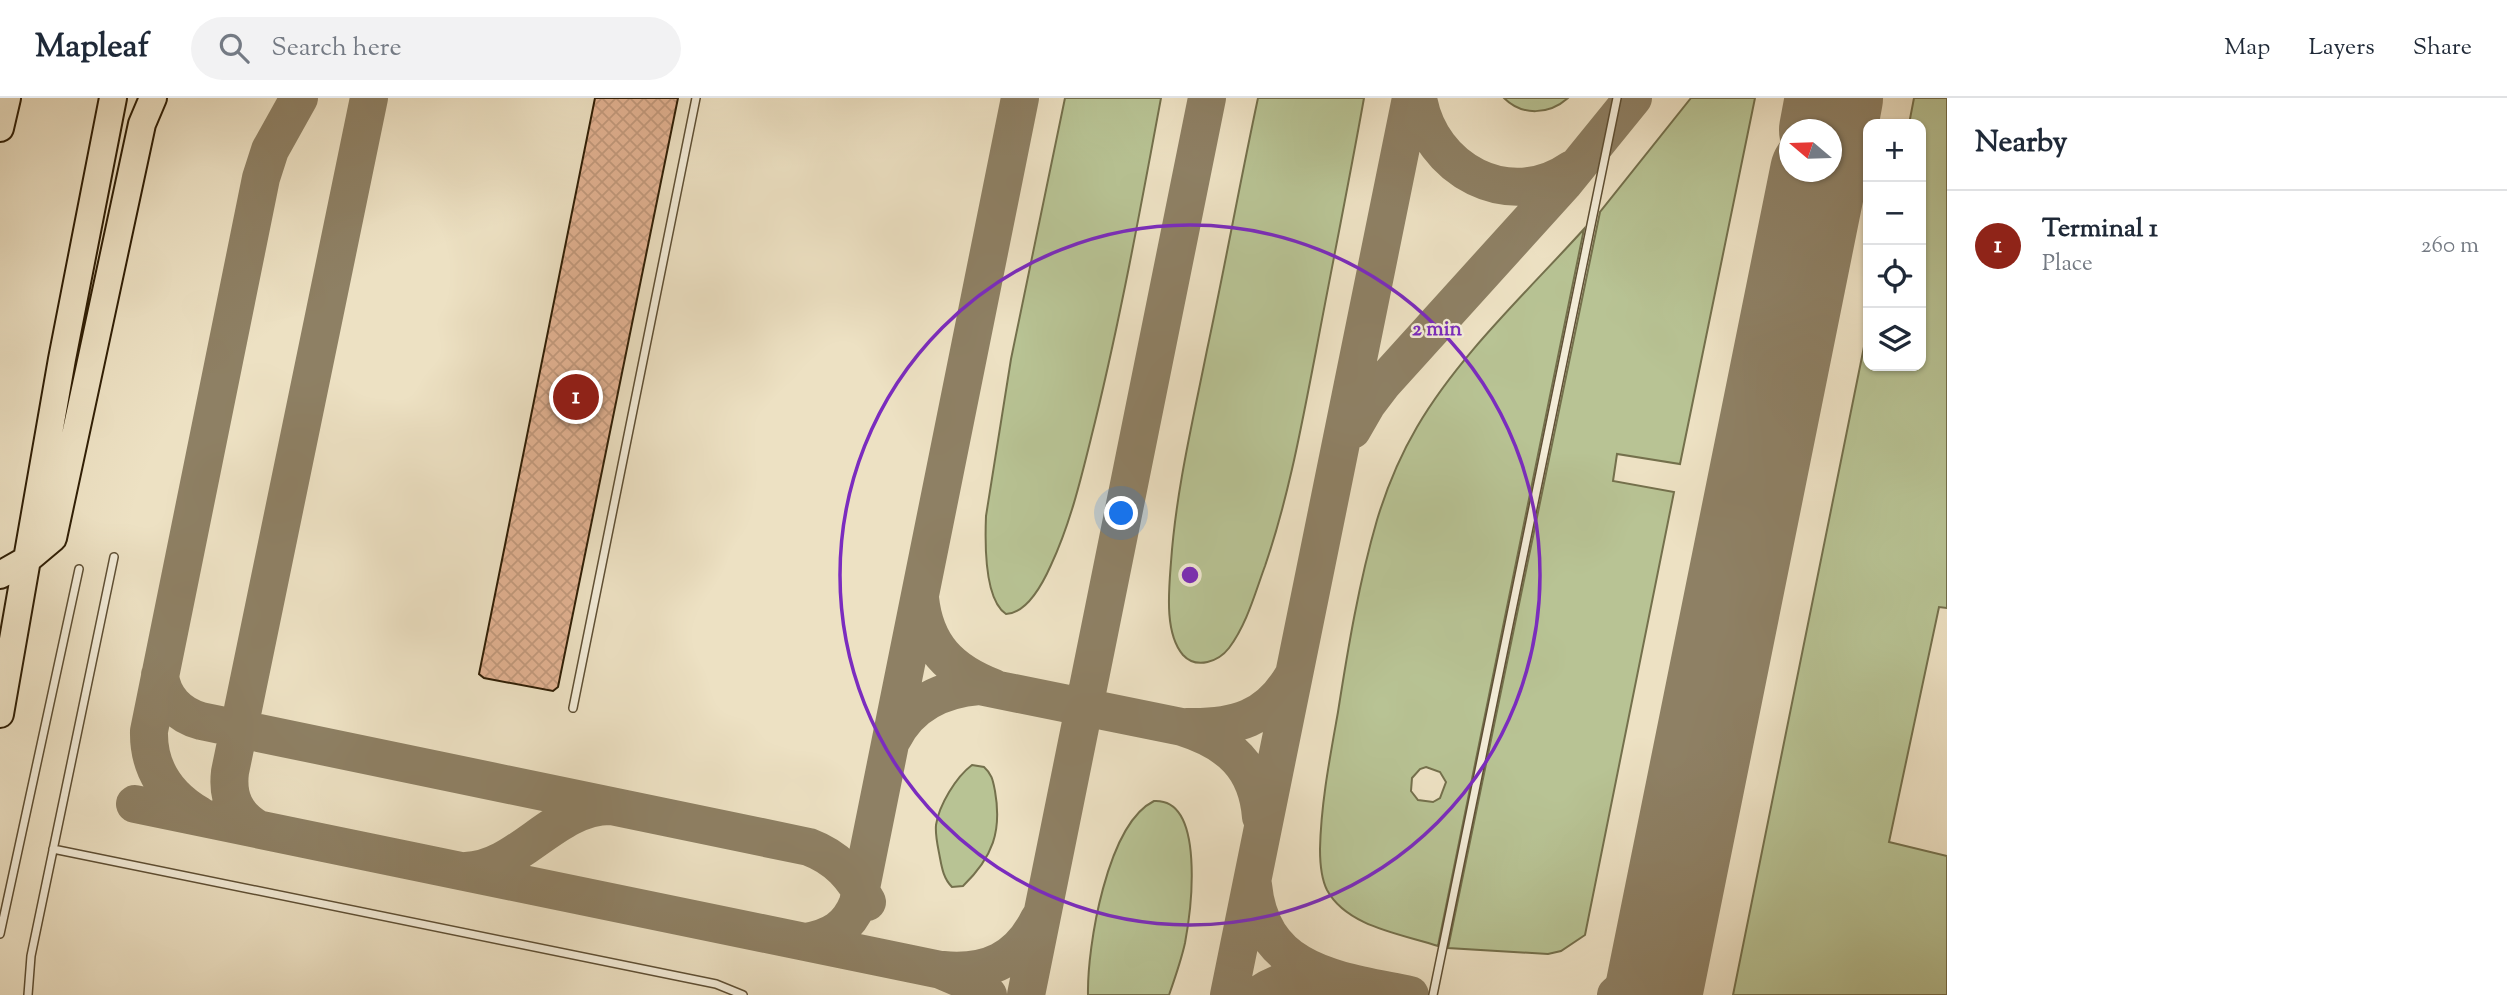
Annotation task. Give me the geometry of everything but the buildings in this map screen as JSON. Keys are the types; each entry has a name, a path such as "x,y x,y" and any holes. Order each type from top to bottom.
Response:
{"highway":[{"path":"0,128 7,98"},
{"path":"0,715 3,673 28,559 62,359 113,98"},
{"path":"0,575 28,559 53,538 142,124 153,98"}],"lane":[{"path":"573,708 696,98"},
{"path":"1433,995 1617,98"},
{"path":"28,995 31,956 114,557"},
{"path":"0,934 79,569"},
{"path":"53,849 716,984 743,995"}],"green space":[{"path":"1065,98 1161,98 1113,341 1071,513 1039,588 1028,603 1006,614 993,596 987,569 986,516 1011,359"},
{"path":"1258,98 1364,98 1300,432 1274,540 1241,629 1225,653 1214,660 1201,663 1189,660 1183,655 1177,646 1170,623 1173,535 1186,456"},
{"path":"1504,98 1568,98 1553,108 1536,111 1519,108"},
{"path":"1691,98 1755,98 1680,464 1617,454 1613,481 1674,492 1585,935 1561,951 1548,954 1448,948 1600,212"},
{"path":"1914,98 1947,98 1947,608 1939,607 1889,842 1947,856 1947,995 1733,995 1863,352 1863,371 1926,371 1926,119 1910,119"},
{"path":"1584,229 1438,946 1361,921 1336,903 1323,880 1320,854 1322,815 1350,639 1377,520 1394,472 1411,438 1453,374","holes":["1426,767 1440,772 1446,782 1440,798 1433,802 1418,800 1411,791 1412,778 1420,769"]},
{"path":"972,765 984,767 992,778 997,805 996,831 982,865 963,886 952,887 943,870 936,825 949,792"},
{"path":"1154,801 1171,805 1182,817 1191,859 1188,928 1169,995 1088,995 1096,919 1112,860 1124,834 1138,814"}],"taxiway":[{"path":"199,815 169,791 156,770 149,731 261,178 270,150 299,98"},
{"path":"258,829 250,824 234,805 230,790 230,772 369,98"},
{"path":"806,942 838,930 849,919 858,903 1020,98"},
{"path":"1026,995 1207,98"},
{"path":"1229,995 1411,98"},
{"path":"1418,98 1425,124 1438,146 1455,164 1476,177 1499,185 1523,187 1548,182 1572,169"},
{"path":"1352,430 1383,383 1564,183 1633,98"},
{"path":"920,598 927,630 942,655 965,674 994,688"},
{"path":"160,675 164,691 173,704 186,715 201,721 809,847 844,869 867,902"},
{"path":"1187,727 1220,726 1249,718 1273,702 1293,676"},
{"path":"893,738 908,716 928,700 952,691 979,686 1182,727 1214,740 1238,758 1254,784 1261,817"},
{"path":"135,804 941,970 976,985 988,995"},
{"path":"465,871 484,868 503,860 571,816 610,806"},
{"path":"1253,885 1259,915 1271,938 1288,955 1308,968 1331,977 1410,995"},
{"path":"943,970 974,969 1000,961 1022,945 1039,919"},
{"path":"1616,995 1645,964 1667,927"},
{"path":"1258,995 1291,980 1327,977"}],"runway":[{"path":"1830,119 1834,98"},
{"path":"1653,995 1817,182"}],"place":[{"name":"Terminal 1","path":"576,397"}]}
